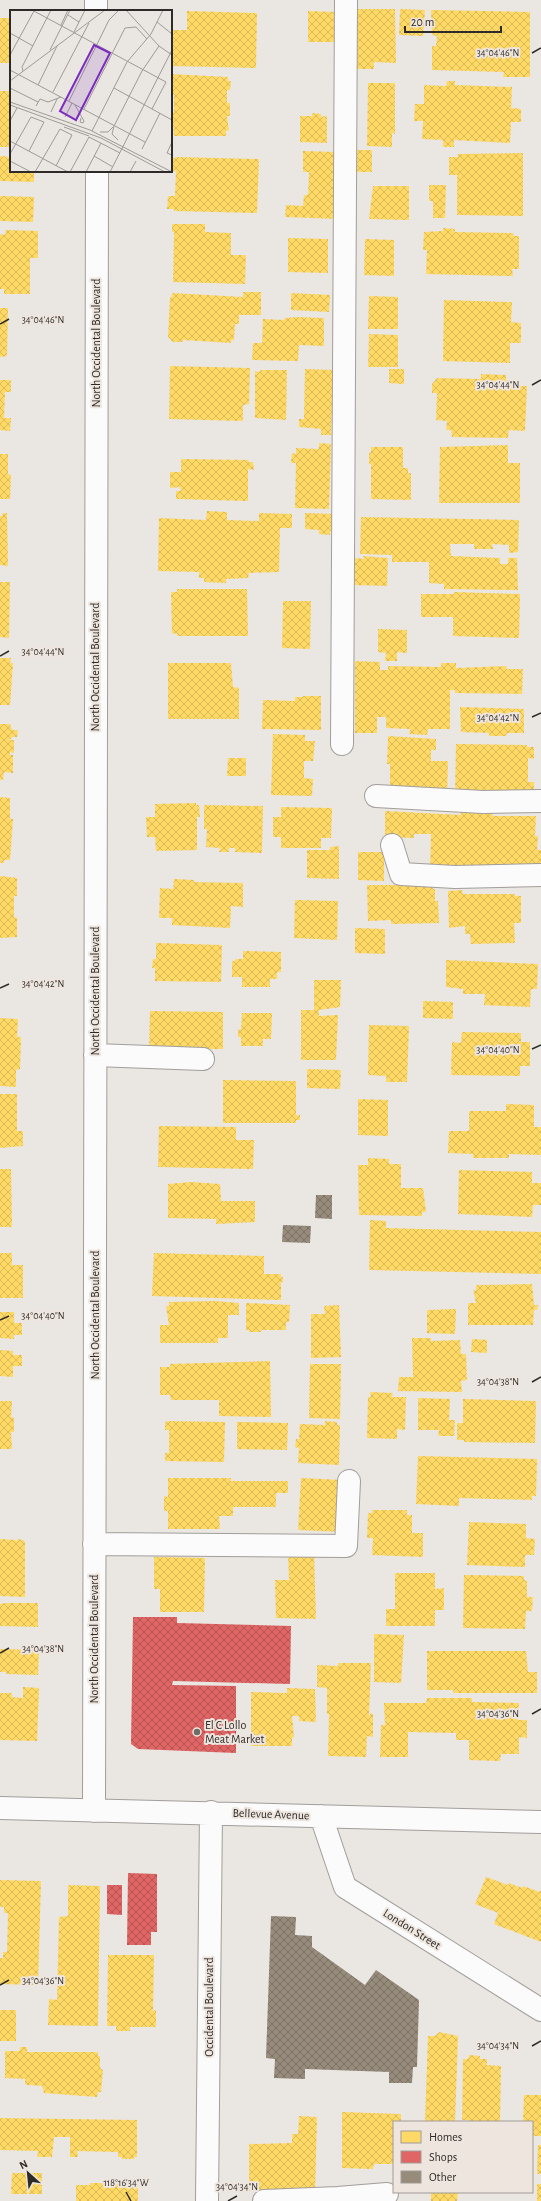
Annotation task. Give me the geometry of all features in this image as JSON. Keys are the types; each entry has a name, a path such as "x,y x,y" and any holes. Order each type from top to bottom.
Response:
{"street":[{"path":"342,744 346,0"},
{"name":"North Occidental Boulevard","path":"94,1811 97,172"},
{"path":"376,796 483,802 541,801"},
{"path":"392,845 401,874 455,876 541,875"},
{"path":"95,1055 203,1059"},
{"path":"94,1544 346,1546 349,1481"},
{"name":"Bellevue Avenue","path":"0,1808 94,1811 211,1812 541,1822"},
{"name":"Occidental Boulevard","path":"207,2201 211,1812"},
{"name":"London Street","path":"321,1816 345,1887 541,2010"},
{"path":"264,2201 338,2198 387,2194"}],"building: Homes":[{"path":"355,9 395,9 396,63 374,62 374,69 355,69"},
{"path":"400,9 425,10 423,36 399,35"},
{"path":"431,10 530,12 530,77 503,77 504,72 432,70 432,46 436,46 437,36 432,35"},
{"path":"187,11 257,13 256,68 172,66 172,30 187,30"},
{"path":"308,11 335,12 335,42 308,42"},
{"path":"0,18 10,18 10,63 0,63"},
{"path":"172,74 228,77 228,81 231,81 230,90 227,90 227,103 230,103 230,116 227,116 229,131 226,130 226,136 174,136 173,121 172,141 172,112 174,112 174,94 172,94"},
{"path":"447,81 455,81 455,85 512,87 511,108 521,109 521,122 511,122 510,143 454,140 454,147 443,147 443,140 422,139 423,121 414,121 415,104 424,104 424,85 446,86"},
{"path":"368,83 395,83 395,134 392,133 392,147 367,146"},
{"path":"0,91 10,91 10,147 0,147"},
{"path":"312,113 321,114 321,117 327,116 327,143 300,142 300,116 312,116"},
{"path":"351,150 372,150 372,172 352,172"},
{"path":"303,151 336,152 336,219 285,217 286,205 303,206 304,195 308,195 309,172 303,172"},
{"path":"523,153 523,216 457,215 457,175 449,175 449,157 458,157 458,154"},
{"path":"0,156 10,157 10,172 34,172 34,182 0,181"},
{"path":"177,157 259,159 257,213 174,211 174,209 167,209 168,196 175,196 176,171 172,171 172,159"},
{"path":"429,185 446,185 445,218 433,218 433,201 429,201"},
{"path":"373,186 409,186 409,220 369,219"},
{"path":"0,196 34,197 33,222 0,221"},
{"path":"172,224 205,224 205,232 231,233 231,255 246,255 245,284 173,282 174,232 172,232"},
{"path":"443,228 455,229 455,232 513,233 514,236 519,236 519,269 512,269 513,276 426,274 427,250 423,250 424,232 443,231"},
{"path":"6,230 38,231 38,258 30,258 30,294 4,294 4,289 0,289 0,234 5,235"},
{"path":"288,238 328,239 328,273 288,272"},
{"path":"365,239 394,240 394,276 364,275"},
{"path":"243,292 261,292 261,315 239,315 239,324 235,324 234,340 231,340 231,343 183,340 183,342 173,342 168,337 170,297 172,297 172,293 243,297"},
{"path":"291,293 330,295 329,312 291,310"},
{"path":"369,296 398,297 398,329 368,329"},
{"path":"444,300 512,302 511,322 521,323 521,343 510,343 510,363 443,361"},
{"path":"0,308 8,308 7,356 0,357"},
{"path":"285,318 324,318 324,346 299,345 298,361 252,360 253,343 262,343 263,319 284,320"},
{"path":"369,334 398,335 398,367 368,367"},
{"path":"170,366 250,368 249,404 243,405 243,421 169,419"},
{"path":"305,369 333,370 331,435 321,435 321,429 299,427 299,419 304,419"},
{"path":"389,369 404,369 404,384 389,383"},
{"path":"260,370 287,370 286,420 255,418 255,371 260,372"},
{"path":"481,374 506,375 506,380 516,380 516,386 527,386 525,431 509,430 508,438 452,437 451,430 446,430 447,421 436,420 437,393 432,393 432,384 437,378 481,379"},
{"path":"0,380 11,380 11,392 5,392 4,418 11,418 10,431 0,430"},
{"path":"319,443 331,444 329,509 295,508 296,463 291,463 292,453 296,454 296,448 319,449"},
{"path":"508,445 508,463 520,463 520,503 439,503 440,447"},
{"path":"371,447 403,447 403,468 408,468 408,473 411,473 411,500 371,499 371,464 369,464 369,452 371,453"},
{"path":"0,454 8,454 8,474 11,475 10,499 0,499"},
{"path":"181,459 249,460 248,462 253,462 254,470 248,469 248,501 176,499 176,491 181,491 180,487 170,488 170,472 181,472"},
{"path":"207,511 227,512 227,520 259,521 259,513 292,514 292,528 280,528 279,572 249,573 248,578 226,579 226,583 204,582 204,578 199,578 199,572 158,571 159,518 206,520"},
{"path":"3,513 7,513 8,566 0,565 0,516 2,516"},
{"path":"305,513 335,514 334,530 330,531 330,535 319,534 319,530 305,529"},
{"path":"361,517 519,520 518,552 509,553 509,545 492,544 493,549 474,549 474,544 450,544 451,556 500,558 500,564 508,564 508,558 517,558 518,590 444,589 444,584 429,583 429,562 392,562 392,555 360,554"},
{"path":"363,556 388,558 387,586 354,585 355,558 364,559"},
{"path":"0,582 10,582 9,638 0,637"},
{"path":"177,589 247,589 248,636 177,636 177,633 172,634 171,592 177,592"},
{"path":"454,592 520,594 519,638 453,636 453,617 421,617 421,594 454,594"},
{"path":"283,601 311,601 310,649 282,648"},
{"path":"378,629 407,630 407,653 397,652 397,661 385,661 386,653 378,652"},
{"path":"0,658 11,658 10,663 13,663 10,705 0,705"},
{"path":"355,661 380,662 380,670 388,670 388,666 441,667 441,663 456,663 456,668 506,666 507,669 523,669 522,694 455,693 455,690 450,690 450,729 428,729 427,735 409,734 410,729 386,728 386,717 377,717 377,733 355,733"},
{"path":"168,663 231,663 233,687 239,688 239,719 168,719"},
{"path":"321,696 321,730 262,729 263,700 295,701 295,697"},
{"path":"460,707 524,709 524,733 507,733 506,736 489,736 489,733 461,732"},
{"path":"0,724 10,724 12,730 18,730 17,737 12,737 10,740 14,740 14,753 10,752 10,755 13,755 13,773 4,772 3,780 0,780"},
{"path":"273,734 305,735 305,741 315,741 313,761 304,761 304,778 313,779 312,796 271,795"},
{"path":"388,736 436,739 436,750 431,750 431,761 448,761 447,796 390,788 390,764 387,764"},
{"path":"456,744 527,745 527,747 534,747 534,759 528,758 528,782 534,782 534,794 455,794"},
{"path":"228,758 246,758 246,776 227,776"},
{"path":"0,797 10,798 10,819 13,819 10,860 4,860 4,863 0,863"},
{"path":"196,803 196,805 199,805 200,817 197,817 197,850 156,851 155,837 147,837 146,817 155,817 155,804"},
{"path":"204,805 263,806 262,853 235,852 235,848 229,848 229,852 219,852 220,848 206,847 207,829 204,829"},
{"path":"281,807 332,808 331,838 321,838 321,848 281,848 281,837 273,837 273,817 281,817"},
{"path":"385,811 461,815 460,811 492,812 493,816 536,816 535,836 538,836 537,850 541,850 541,869 430,872 431,834 414,834 414,838 385,837"},
{"path":"339,846 339,879 307,878 307,850 330,850 330,847"},
{"path":"358,852 384,852 384,881 358,880"},
{"path":"0,876 17,878 17,896 14,896 14,917 17,918 17,937 0,938"},
{"path":"174,879 194,880 194,882 243,883 243,907 231,906 230,928 172,925 172,918 159,918 160,888 173,889"},
{"path":"367,885 432,885 433,889 435,889 435,901 438,901 439,923 391,924 391,920 368,921"},
{"path":"462,890 463,894 515,894 515,896 521,896 521,923 514,923 515,943 471,944 470,934 465,934 465,926 449,928 448,891"},
{"path":"295,900 338,901 337,940 294,938"},
{"path":"355,928 385,929 385,954 355,953"},
{"path":"156,943 222,945 221,982 155,981 155,968 152,968 153,959 156,959"},
{"path":"243,951 281,952 281,972 277,972 277,979 270,979 270,987 242,987 242,977 232,977 232,961 235,961 236,959 243,959"},
{"path":"446,960 538,964 537,989 531,989 530,1007 484,1005 485,994 463,994 463,989 446,987"},
{"path":"314,980 341,980 340,1007 319,1010 319,1016 338,1015 336,1060 301,1060 301,1010 314,1010"},
{"path":"423,1001 453,1002 453,1019 423,1018"},
{"path":"150,1011 223,1012 223,1049 149,1049"},
{"path":"242,1013 272,1013 271,1039 263,1039 263,1046 241,1046 241,1037 238,1037 238,1030 241,1029"},
{"path":"0,1018 18,1019 17,1037 21,1037 20,1069 16,1070 16,1087 0,1086"},
{"path":"369,1025 409,1026 407,1082 386,1082 386,1076 368,1075"},
{"path":"462,1032 521,1033 521,1042 530,1042 530,1066 520,1066 520,1076 451,1075 452,1042 461,1043"},
{"path":"307,1069 341,1070 340,1089 307,1088"},
{"path":"223,1080 296,1081 296,1115 300,1115 300,1120 296,1120 296,1123 223,1123"},
{"path":"0,1094 17,1094 17,1131 23,1131 23,1146 0,1148"},
{"path":"358,1099 388,1100 388,1136 358,1135"},
{"path":"506,1104 534,1105 534,1127 541,1127 541,1155 509,1154 509,1158 473,1158 473,1154 448,1153 449,1131 469,1131 469,1111 506,1111"},
{"path":"159,1126 236,1127 236,1140 254,1140 253,1169 158,1167"},
{"path":"368,1158 389,1159 389,1164 401,1164 401,1188 423,1188 426,1212 422,1212 422,1216 359,1215 358,1165 368,1165"},
{"path":"0,1169 11,1169 12,1227 0,1227"},
{"path":"459,1170 532,1172 532,1183 541,1183 541,1205 533,1205 532,1217 458,1214"},
{"path":"191,1182 220,1184 221,1201 255,1201 255,1222 216,1224 216,1219 168,1218 168,1184"},
{"path":"370,1220 386,1221 386,1228 541,1232 541,1274 369,1270"},
{"path":"0,1253 12,1253 12,1265 23,1265 23,1298 0,1298"},
{"path":"154,1253 264,1256 264,1274 281,1274 281,1277 283,1277 283,1282 281,1282 281,1300 152,1296"},
{"path":"532,1284 534,1305 538,1305 537,1310 534,1310 533,1325 468,1325 468,1303 476,1303 473,1290 476,1291 476,1285"},
{"path":"216,1301 239,1303 239,1315 228,1315 228,1338 218,1338 218,1343 160,1343 160,1325 169,1325 166,1306 169,1306 169,1302"},
{"path":"246,1303 290,1305 289,1322 286,1322 286,1330 261,1330 261,1332 249,1332 249,1330 246,1330"},
{"path":"339,1305 341,1357 311,1358 311,1314 325,1314 324,1306"},
{"path":"456,1309 455,1334 427,1333 427,1310"},
{"path":"0,1312 14,1312 14,1323 22,1323 22,1335 14,1335 14,1339 0,1338"},
{"path":"412,1338 431,1338 431,1341 460,1340 461,1354 466,1354 467,1380 461,1381 462,1392 398,1391 399,1377 413,1377"},
{"path":"472,1339 487,1340 487,1353 471,1352"},
{"path":"0,1350 13,1351 13,1355 22,1355 22,1366 13,1366 13,1377 0,1376"},
{"path":"270,1361 271,1417 219,1416 219,1400 171,1400 170,1395 160,1395 160,1367 170,1367 170,1364"},
{"path":"310,1364 341,1364 340,1419 309,1418"},
{"path":"370,1392 393,1393 392,1397 406,1397 405,1430 397,1429 397,1439 367,1438 368,1397 371,1397"},
{"path":"418,1398 450,1399 449,1420 455,1420 454,1436 438,1436 439,1430 418,1430"},
{"path":"463,1399 536,1401 535,1443 464,1442 464,1440 457,1440 457,1423 463,1423"},
{"path":"0,1401 12,1401 11,1417 14,1418 14,1432 11,1432 12,1449 0,1449"},
{"path":"325,1421 337,1422 337,1425 340,1425 339,1465 298,1463 299,1448 295,1447 296,1439 299,1439 300,1424 325,1425"},
{"path":"165,1422 225,1422 224,1462 165,1461 165,1453 169,1453 169,1430 165,1430"},
{"path":"237,1422 288,1423 287,1450 237,1449"},
{"path":"418,1456 537,1459 536,1496 532,1496 532,1500 459,1498 459,1506 416,1504"},
{"path":"168,1478 231,1478 231,1481 288,1481 288,1493 276,1493 276,1507 233,1507 233,1516 219,1516 220,1529 168,1529 168,1511 164,1511 164,1496 168,1497"},
{"path":"301,1478 342,1480 342,1532 298,1530"},
{"path":"372,1510 407,1510 407,1515 412,1515 412,1533 423,1533 423,1557 372,1555 373,1538 367,1538 368,1513 372,1513"},
{"path":"469,1522 526,1524 526,1538 535,1539 534,1555 525,1555 525,1567 467,1565"},
{"path":"0,1539 15,1540 17,1542 17,1539 25,1542 25,1597 0,1596"},
{"path":"288,1552 314,1553 316,1619 276,1618 275,1580 289,1580"},
{"path":"154,1557 205,1558 204,1612 160,1612 160,1589 154,1589"},
{"path":"395,1573 435,1573 435,1589 444,1588 444,1610 435,1610 435,1626 386,1626 386,1609 395,1609"},
{"path":"464,1575 524,1576 524,1580 527,1581 527,1597 533,1597 532,1611 526,1611 525,1629 463,1628"},
{"path":"38,1603 38,1627 0,1626 0,1604"},
{"path":"374,1634 404,1635 401,1683 374,1682"},
{"path":"0,1649 39,1650 38,1675 6,1674 6,1672 0,1672"},
{"path":"427,1651 526,1651 528,1672 537,1672 537,1693 453,1693 453,1690 427,1690"},
{"path":"338,1663 371,1663 369,1716 371,1713 373,1714 373,1737 367,1736 366,1757 328,1756 329,1714 327,1714 327,1688 317,1687 317,1665 338,1666"},
{"path":"23,1687 39,1688 37,1741 0,1740 0,1693 12,1693 12,1697 23,1698"},
{"path":"287,1688 315,1689 316,1722 299,1721 299,1716 292,1716 294,1737 292,1738 292,1746 251,1746 251,1692 287,1693"},
{"path":"427,1698 472,1698 472,1702 519,1703 518,1720 527,1720 527,1738 519,1737 519,1754 501,1754 500,1761 469,1760 469,1740 456,1740 456,1733 408,1732 408,1757 380,1757 381,1725 385,1725 384,1703 426,1703"},
{"path":"486,1877 508,1885 509,1883 522,1888 523,1886 540,1892 541,1889 541,1942 494,1924 498,1913 475,1904"},
{"path":"0,1880 41,1881 38,1985 0,1984 0,1958 3,1958 3,1952 7,1952 8,1913 4,1913 4,1907 0,1907"},
{"path":"68,1885 100,1886 98,2026 48,2025 49,1999 57,2000 59,1917 68,1916"},
{"path":"108,1955 154,1955 153,2011 156,2010 156,2027 130,2027 130,2031 116,2031 116,2026 107,2026"},
{"path":"0,2010 16,2010 16,2041 0,2041"},
{"path":"439,2032 458,2036 455,2121 425,2121 428,2036 435,2036"},
{"path":"20,2047 27,2047 27,2052 98,2052 98,2056 100,2056 100,2068 103,2070 101,2092 98,2092 97,2097 44,2093 42,2086 25,2084 25,2079 5,2078 5,2051 20,2051"},
{"path":"469,2055 480,2056 480,2059 487,2059 487,2065 501,2066 500,2121 462,2120 463,2059 468,2059"},
{"path":"524,2095 541,2095 541,2136 533,2136 533,2121 523,2121"},
{"path":"342,2112 401,2114 401,2121 393,2121 393,2164 374,2164 373,2169 342,2168"},
{"path":"299,2116 317,2117 315,2194 260,2195 260,2191 249,2191 249,2144 292,2143 292,2134 298,2134"},
{"path":"0,2118 137,2120 137,2157 134,2157 134,2159 122,2159 122,2157 118,2157 118,2152 77,2151 78,2157 70,2157 70,2137 54,2137 52,2157 37,2157 38,2151 0,2150"},
{"path":"538,2145 541,2145 541,2174 537,2174"},
{"path":"12,2173 42,2173 42,2194 11,2194"},
{"path":"90,2183 138,2183 138,2201 76,2201 76,2185 90,2185"},
{"path":"537,2184 541,2184 541,2201 537,2201"},
{"path":"431,2193 458,2193 457,2201 431,2201"}],"building: Shops":[{"path":"133,1617 177,1617 177,1623 291,1626 290,1684 173,1681 172,1685 236,1686 236,1753 138,1749 131,1744"},
{"path":"128,1873 157,1874 157,1932 151,1932 151,1945 127,1945"},
{"path":"107,1885 122,1885 122,1915 107,1914"}],"building: Other":[{"path":"316,1195 332,1195 332,1219 315,1218"},
{"path":"283,1225 311,1226 310,1243 282,1242"},
{"path":"271,1916 296,1917 295,1935 312,1936 312,1947 365,1985 376,1970 419,2000 417,2067 413,2067 412,2083 389,2083 389,2072 305,2069 305,2079 274,2078 275,2059 266,2058"}],"place":[{"name":"El C Lollo Meat Market","path":"197,1732"}]}
